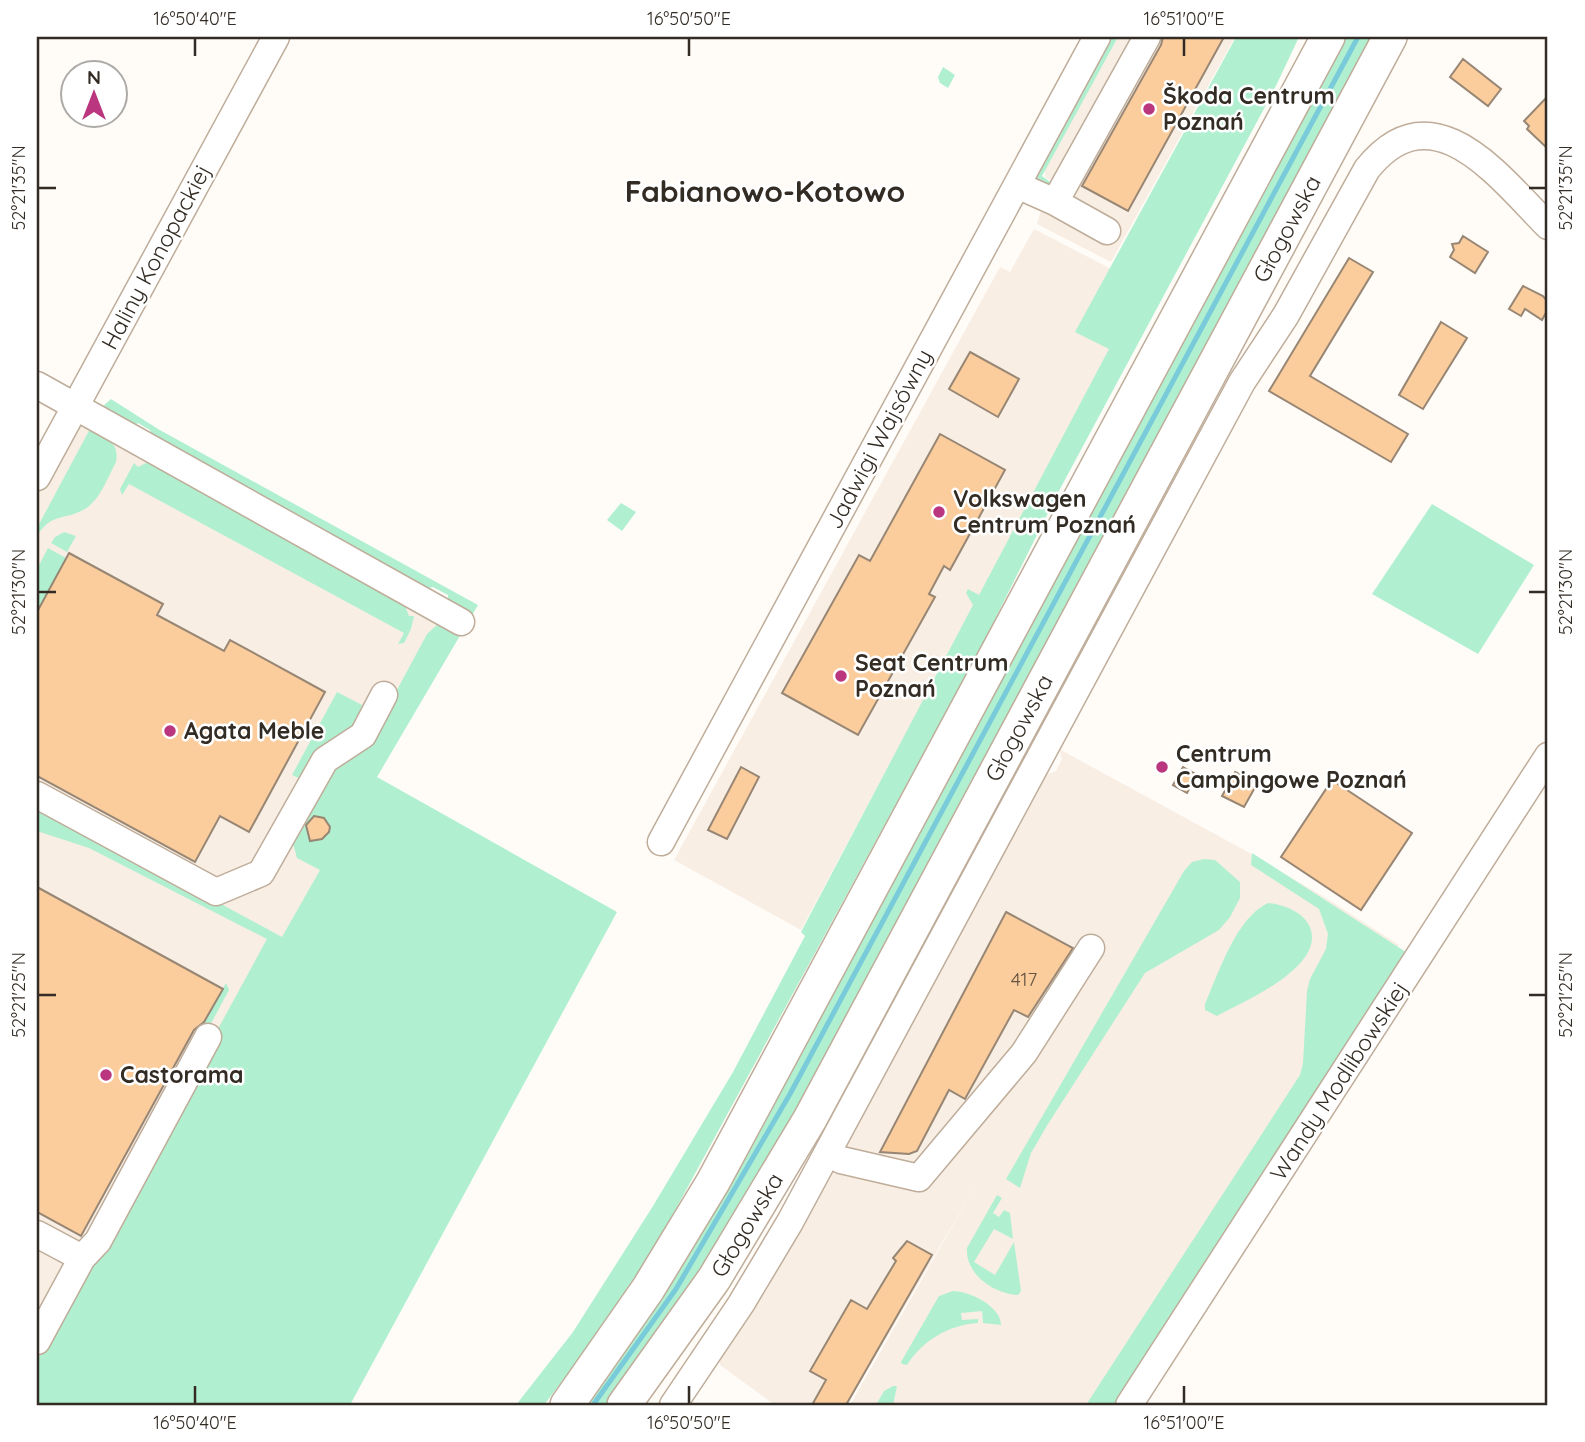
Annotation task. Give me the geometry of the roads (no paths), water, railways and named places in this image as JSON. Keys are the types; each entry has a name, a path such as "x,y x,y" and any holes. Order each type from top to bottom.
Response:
{"main road":[{"name":"Głogowska","path":"624,1405 714,1279 810,1119 1390,37"},
{"path":"1373,69 1397,37"},
{"path":"567,1405 649,1289 713,1182 1321,46"}],"street":[{"name":"Haliny Konopackiej","path":"37,477 276,37"},
{"name":"Jadwigi Wajsówny","path":"661,842 1097,37"},
{"path":"1055,202 1147,37"},
{"path":"673,1405 765,1265 828,1153 1242,382 1298,295 1373,161 1391,145 1406,138 1439,136 1459,144 1477,156 1548,226"},
{"path":"1017,185 1055,202 1107,231"},
{"path":"37,385 461,622"},
{"path":"37,795 216,892 261,873 325,760 363,735 384,695"},
{"name":"Wandy Modlibowskiej","path":"1129,1405 1548,756"},
{"path":"828,1153 841,1160 919,1178 1024,1053 1091,948"},
{"path":"37,1342 82,1258 98,1241 208,1037"},
{"path":"40,1243 82,1258"}],"waterway":[{"path":"593,1405 676,1289 790,1094 1358,37"}],"place":[{"name":"Škoda Centrum Poznań","path":"1149,109"},
{"name":"Volkswagen Centrum Poznań","path":"939,512"},
{"name":"Seat Centrum Poznań","path":"841,676"},
{"name":"Agata Meble","path":"170,731"},
{"name":"Centrum Campingowe Poznań","path":"1162,767"},
{"name":"Castorama","path":"106,1075"}],"district":[{"name":"Fabianowo-Kotowo","path":"765,192"}]}
